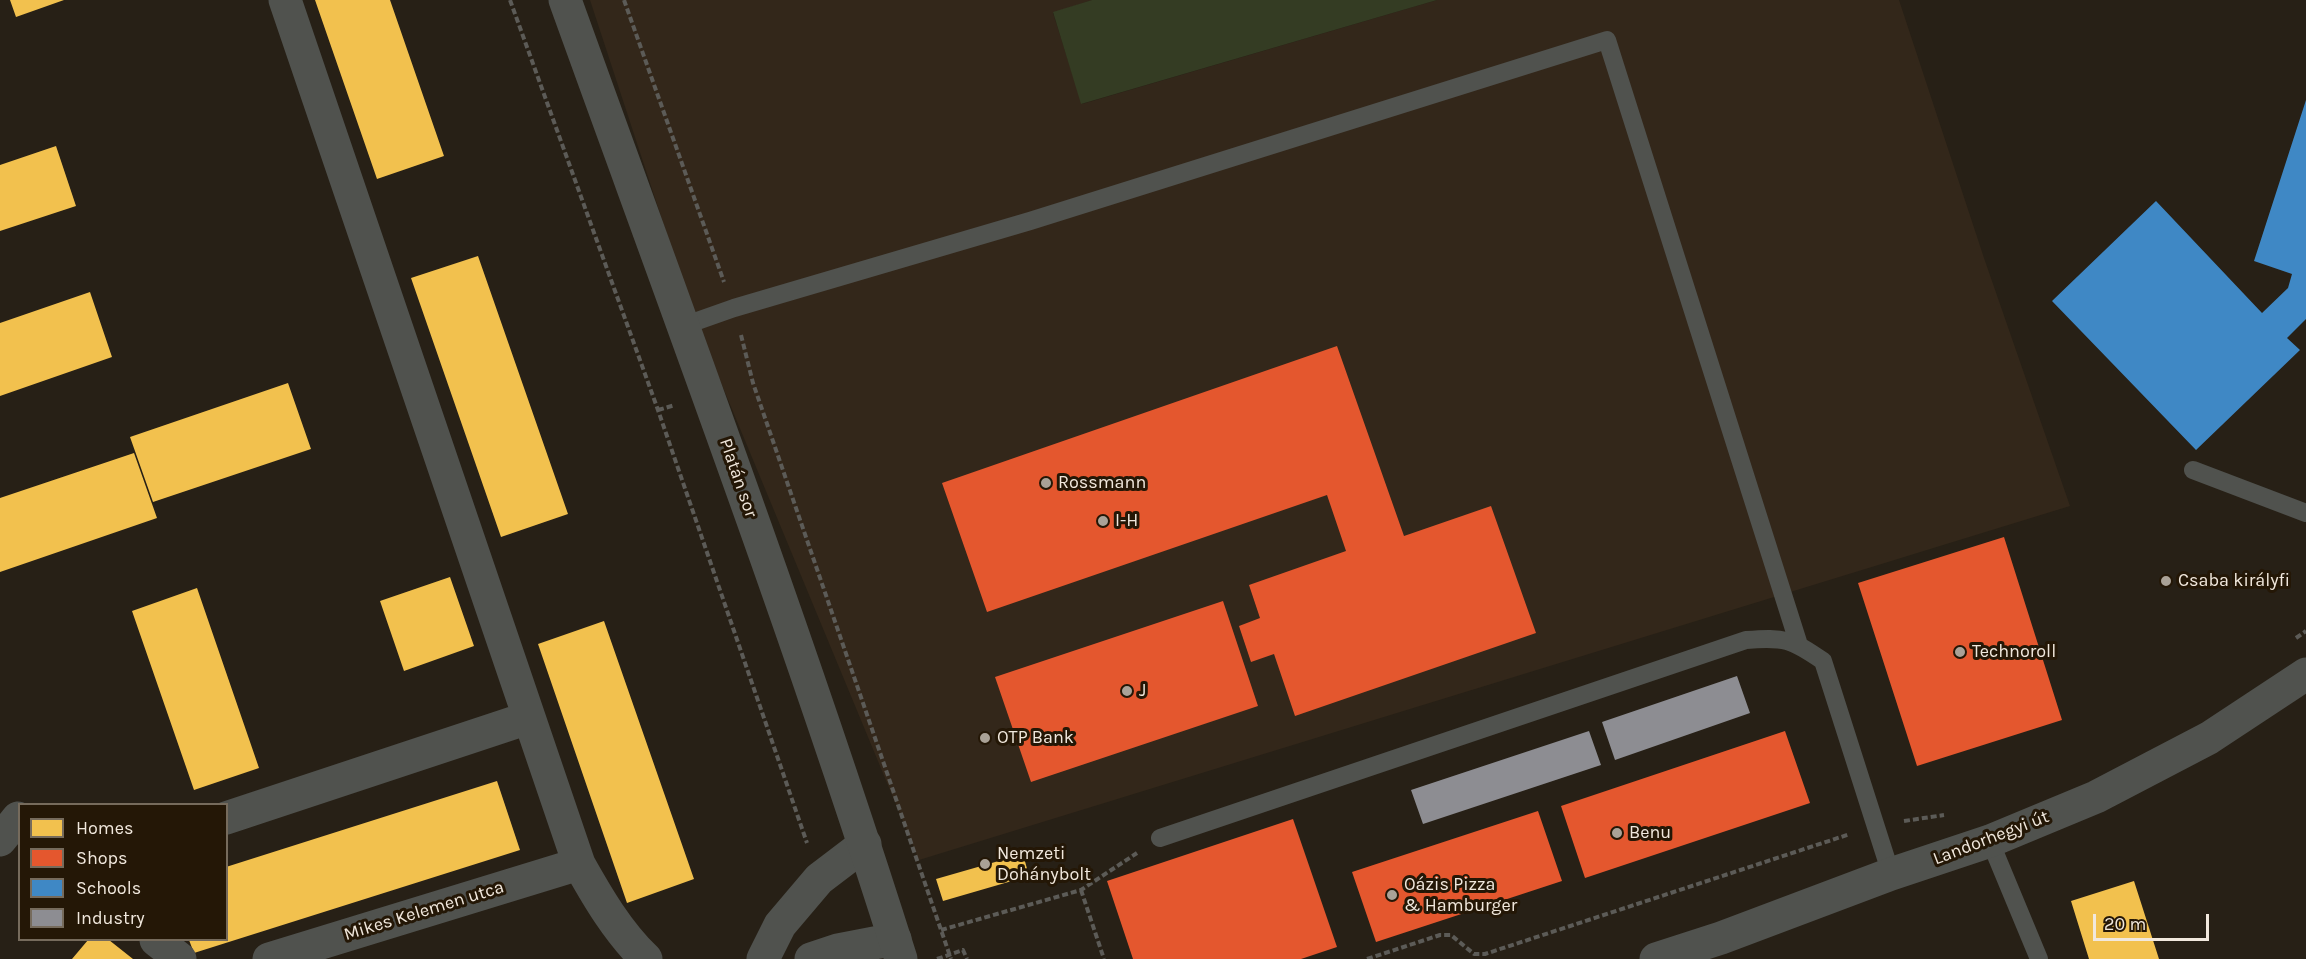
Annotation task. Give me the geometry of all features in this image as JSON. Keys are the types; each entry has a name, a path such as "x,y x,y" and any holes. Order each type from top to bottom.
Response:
{"street":[{"path":"285,0 579,864 601,904 633,946 646,959"},
{"name":"Platán sor","path":"565,0 709,395 865,844 898,949"},
{"name":"Landorhegyi út","path":"1656,959 1721,938 1891,874 1990,841 2096,797 2210,738 2306,674"},
{"path":"228,817 528,718"},
{"path":"763,959 780,925 819,879 865,844"},
{"name":"Mikes Kelemen utca","path":"269,959 579,864"},
{"path":"158,941 180,959"},
{"path":"811,959 838,950 898,949"}],"lane":[{"path":"683,326 734,308 1042,217 1606,40 1799,645"},
{"path":"2193,470 2306,513"},
{"path":"1160,838 1746,640 1776,638 1799,645 1823,661 1891,874"},
{"path":"1990,841 2039,959"}],"path":[{"path":"510,0 658,410 819,879"},
{"path":"624,0 708,241 734,308 753,383 919,860 951,959"},
{"path":"2288,644 2306,631"},
{"path":"1367,959 1440,935 1450,935 1474,954 1485,954 1877,825 1953,814"},
{"path":"941,930 1081,890 1160,838"},
{"path":"1081,890 1104,959"},
{"path":"936,959 963,950 967,959"}],"shaded area":[{"path":"590,0 1092,0 1053,13 1082,104 1437,0 1899,0 1984,258 2070,506 919,860 695,320"}],"green space":[{"path":"1092,0 1437,0 1081,104 1053,12"}],"building: Homes":[{"path":"10,0 64,0 16,17"},
{"path":"315,0 390,0 444,156 377,179"},
{"path":"56,146 76,206 0,231 0,165"},
{"path":"478,256 568,514 501,537 411,278"},
{"path":"90,292 112,357 0,396 0,323"},
{"path":"288,383 311,449 153,502 130,437"},
{"path":"134,453 157,518 0,572 0,498"},
{"path":"450,577 474,646 404,671 380,601"},
{"path":"197,588 259,768 194,790 132,611"},
{"path":"604,621 694,879 627,903 538,644"},
{"path":"497,781 520,850 194,953 189,941 228,941 228,866"},
{"path":"1023,854 1029,876 943,901 936,879"},
{"path":"2134,881 2159,959 2089,959 2071,901"},
{"path":"87,941 110,941 133,959 72,959"}],"building: Shops":[{"name":"I-H","path":"1337,346 1404,536 1491,506 1536,633 1295,716 1274,654 1251,662 1239,626 1260,618 1249,585 1346,551 1327,495 987,612 942,483"},
{"name":"Technoroll","path":"2004,537 2062,720 1917,766 1858,583"},
{"name":"J","path":"1223,601 1258,706 1031,782 995,677"},
{"path":"1785,731 1810,803 1585,878 1561,806"},
{"path":"1538,811 1562,881 1376,942 1352,872"},
{"path":"1293,819 1337,947 1301,959 1133,959 1107,881"}],"building: Schools":[{"path":"2306,100 2306,319 2287,338 2300,350 2196,450 2052,301 2156,201 2262,313 2288,288 2292,274 2254,261"}],"building: Industry":[{"path":"1737,676 1750,713 1615,760 1602,722"},
{"path":"1589,731 1601,765 1423,824 1411,790"}],"place":[{"name":"Rossmann","path":"1046,483"},
{"name":"I-H","path":"1103,521"},
{"name":"Csaba királyfi","path":"2166,581"},
{"name":"Technoroll","path":"1960,652"},
{"name":"J","path":"1127,691"},
{"name":"OTP Bank","path":"985,738"},
{"name":"Benu","path":"1617,833"},
{"name":"Nemzeti Dohánybolt","path":"985,864"},
{"name":"Oázis Pizza & Hamburger","path":"1392,895"}]}
